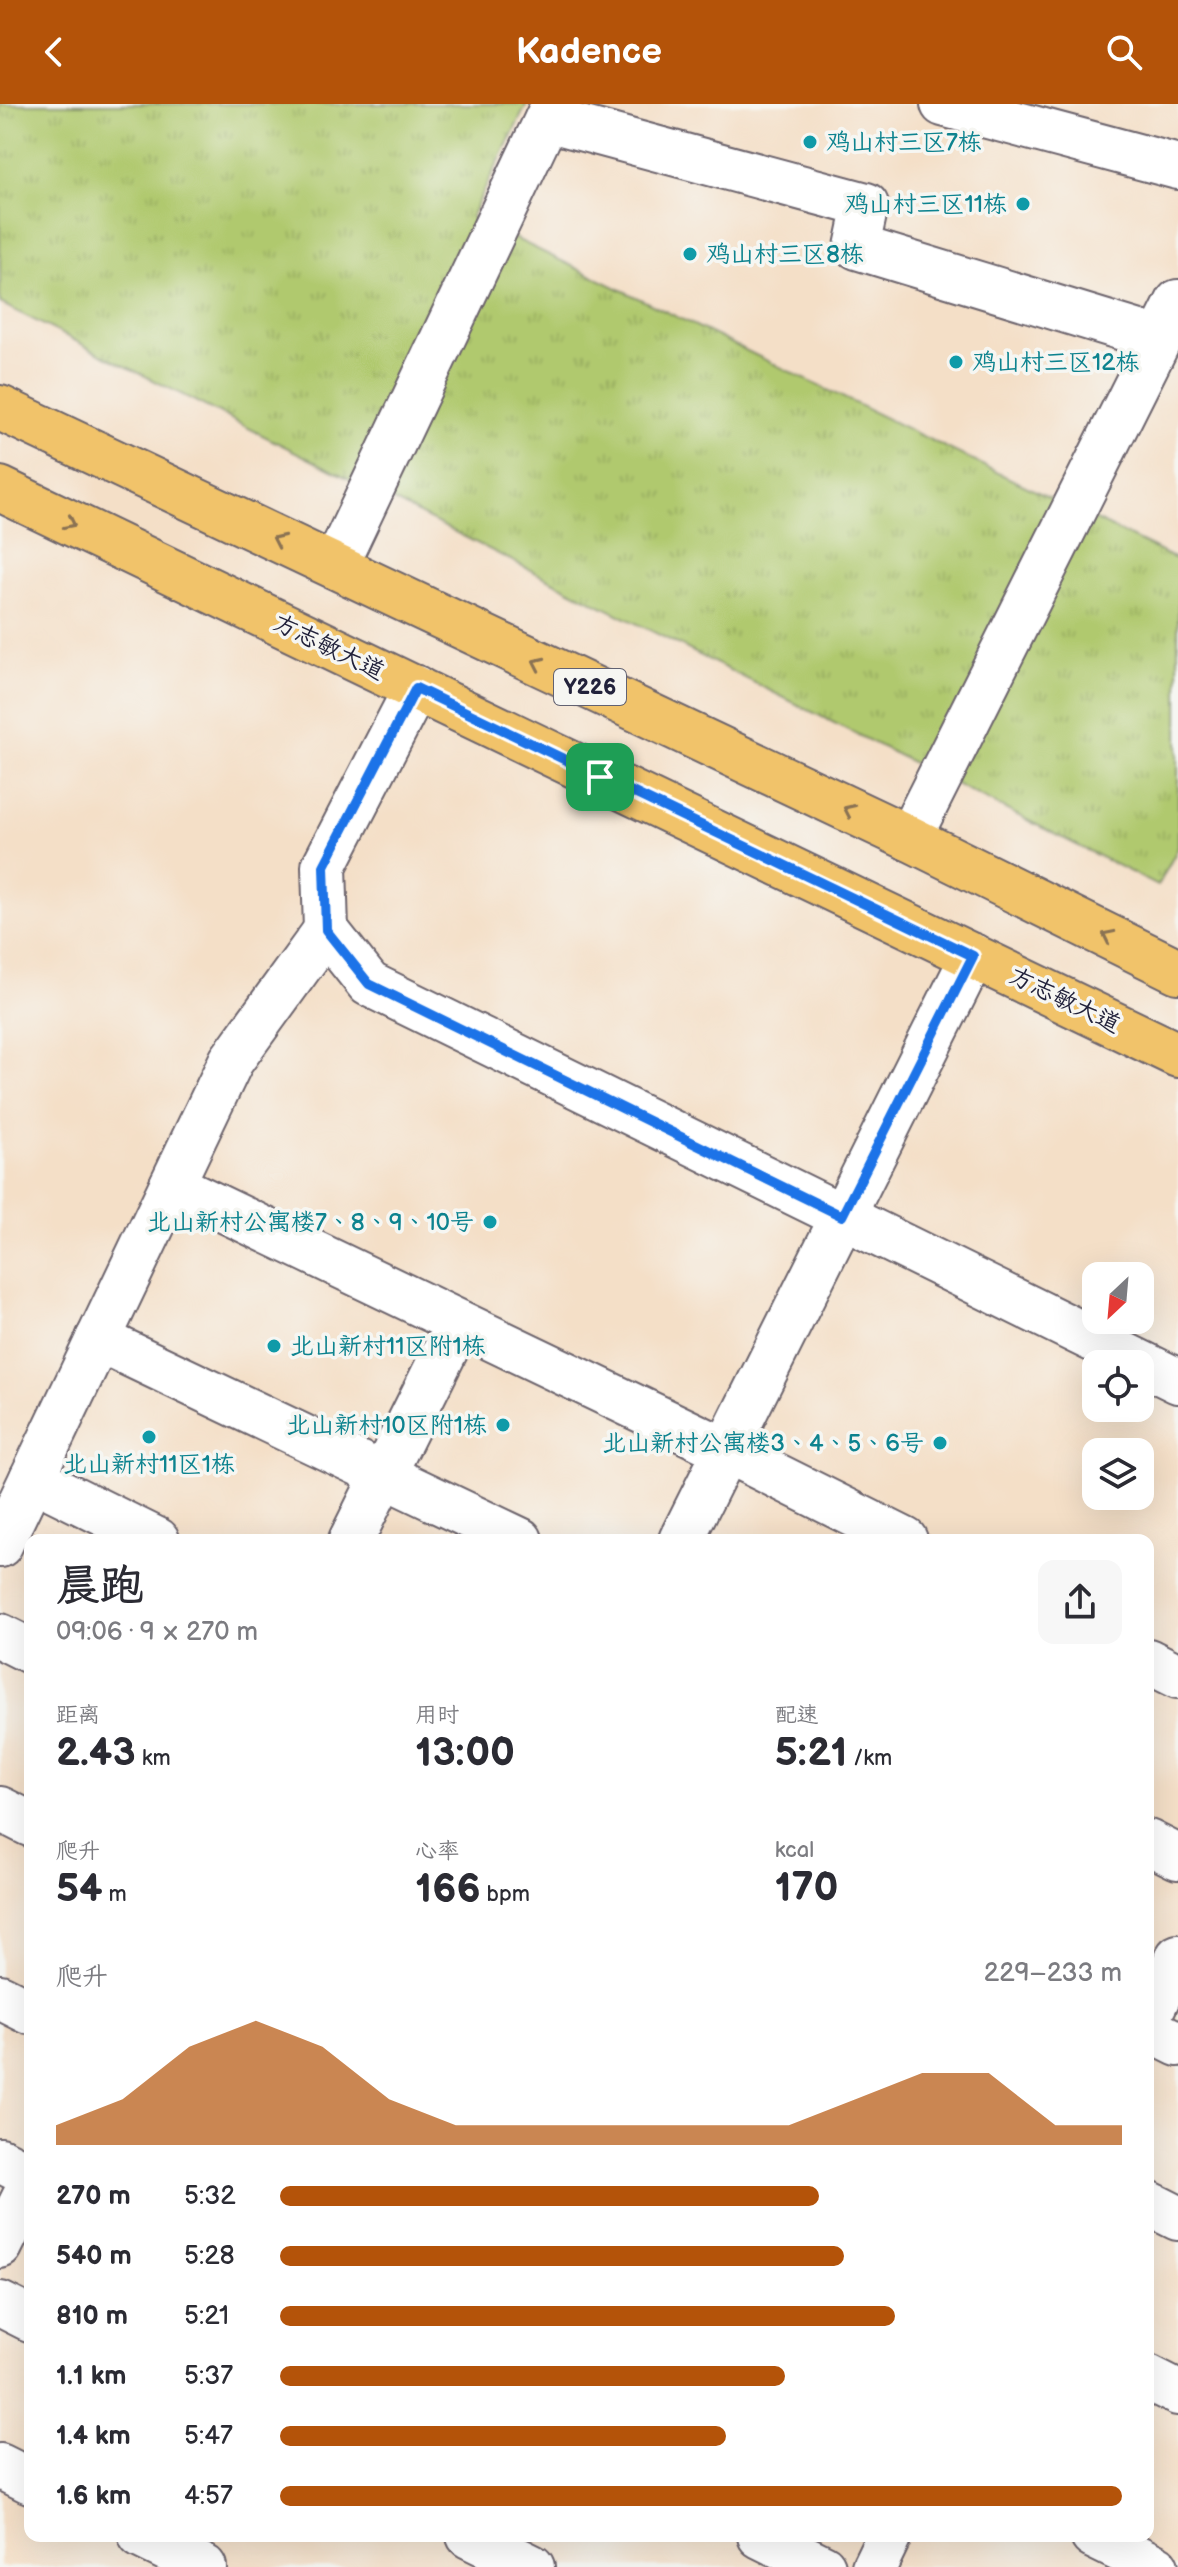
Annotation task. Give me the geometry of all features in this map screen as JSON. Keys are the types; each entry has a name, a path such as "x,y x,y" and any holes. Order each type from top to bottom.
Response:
{"main road":[{"name":"Y226","path":"0,408 909,838 1178,971"},
{"name":"方志敏大道","path":"0,489 1178,1055"}],"street":[{"path":"943,104 1178,167"},
{"path":"335,566 550,112 866,205 857,247 1169,321 909,838"},
{"path":"416,688 324,866 326,930 369,984 1178,1381"},
{"path":"0,1545 231,1061 326,930"},
{"path":"684,1534 973,956"},
{"path":"172,1185 725,1450 893,1534"},
{"path":"354,1534 459,1323"},
{"path":"98,1339 507,1534"},
{"path":"32,1478 145,1534"},
{"path":"0,1636 24,1648"},
{"path":"1154,1664 1178,1676"},
{"path":"0,1809 24,1821"},
{"path":"1154,1845 1178,1857"},
{"path":"1154,2005 1178,1957"},
{"path":"0,1997 24,2009"},
{"path":"1154,2032 1178,2044"},
{"path":"0,2160 24,2172"},
{"path":"0,2246 24,2198"},
{"path":"1154,2206 1178,2218"},
{"path":"0,2304 24,2316"},
{"path":"1154,2381 1178,2393"},
{"path":"0,2466 24,2478"},
{"path":"155,2542 190,2557"},
{"path":"482,2542 534,2567 548,2542"},
{"path":"772,2542 823,2567"},
{"path":"874,2567 886,2542"},
{"path":"1105,2542 1156,2567"}],"green space":[{"path":"0,104 527,104 471,217 1178,560 1178,848 1158,886 0,303"}],"place":[{"name":"鸡山村三区7栋","path":"810,142"},
{"name":"鸡山村三区11栋","path":"1023,204"},
{"name":"鸡山村三区8栋","path":"690,254"},
{"name":"鸡山村三区12栋","path":"956,362"},
{"name":"北山新村公寓楼7、8、9、10号","path":"490,1222"},
{"name":"北山新村11区附1栋","path":"274,1346"},
{"name":"北山新村10区附1栋","path":"503,1425"},
{"name":"北山新村11区1栋","path":"149,1437"},
{"name":"北山新村公寓楼3、4、5、6号","path":"940,1443"}],"route":[{"path":"416,688 600,777 973,956 842,1216 369,984 326,930 324,866 416,688"}]}
